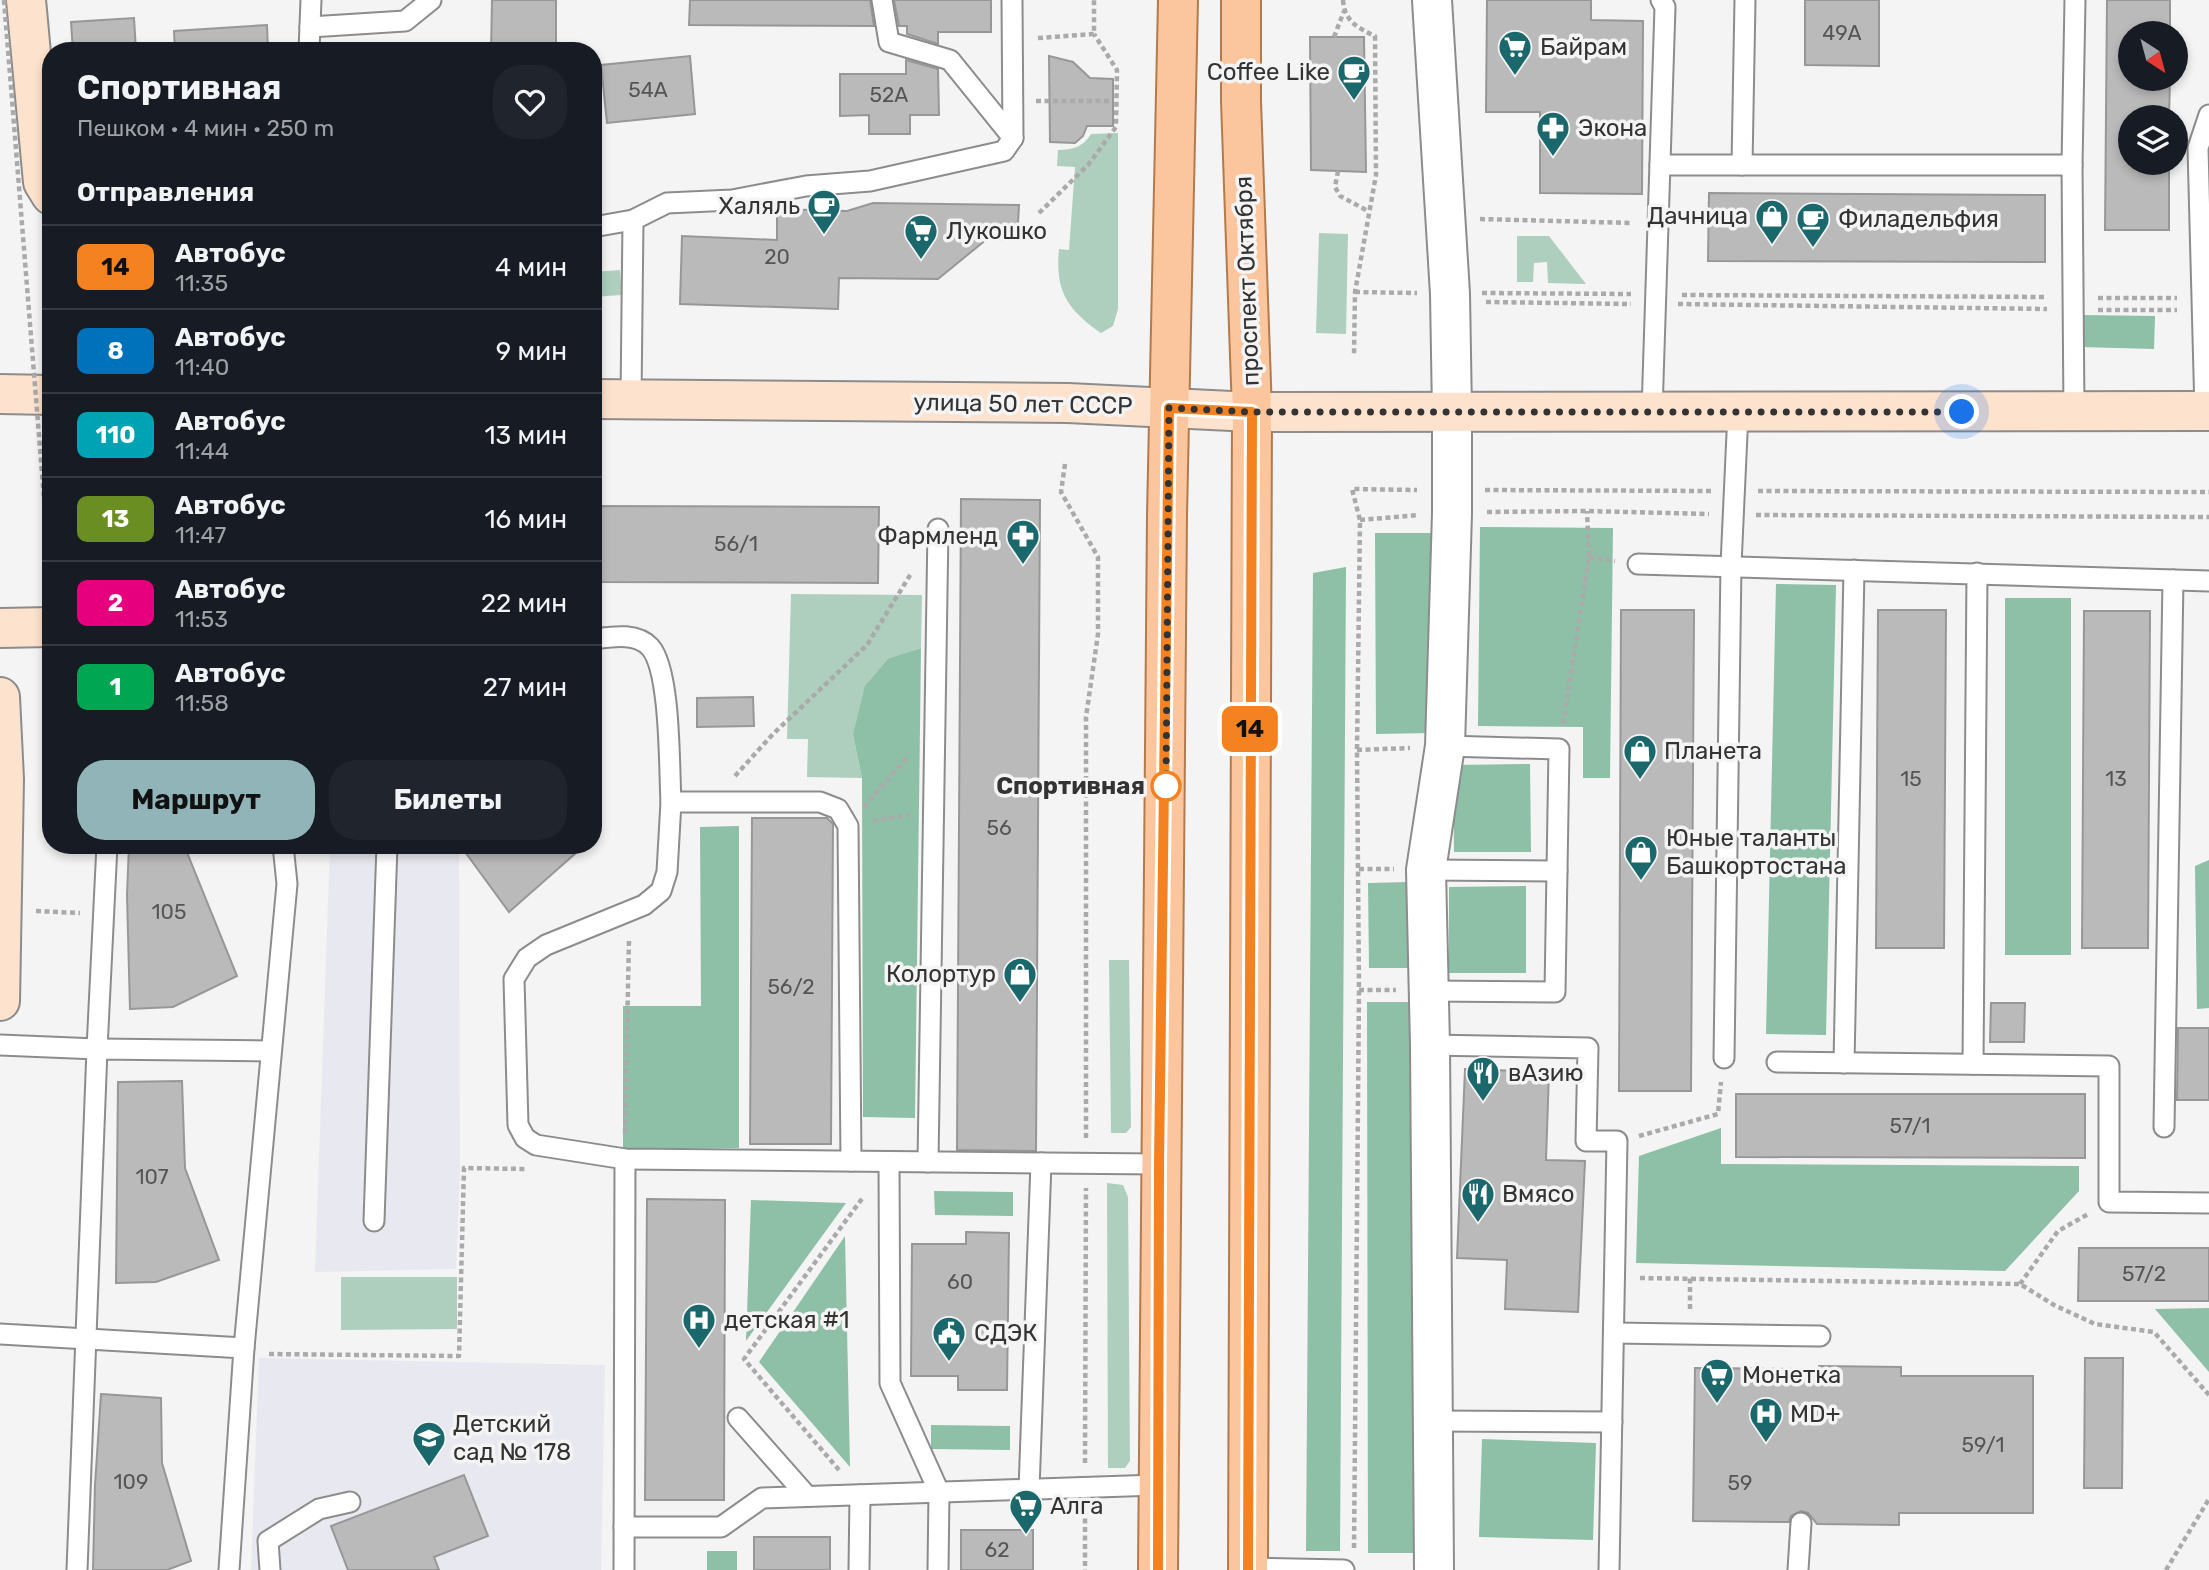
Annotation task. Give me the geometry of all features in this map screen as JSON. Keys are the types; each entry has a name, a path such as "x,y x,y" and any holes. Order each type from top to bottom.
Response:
{"main road":[{"path":"26,0 42,171"},
{"path":"1158,1570 1159,1164 1169,408 1178,0"},
{"name":"проспект Октября","path":"1241,0 1241,114 1252,412 1248,1569"},
{"path":"0,394 42,394"},
{"name":"улица 50 лет СССР","path":"602,399 1068,403 1252,412 2207,411"},
{"path":"0,628 42,627"},
{"path":"0,697 4,779 0,1001"}],"street":[{"path":"1432,0 1450,298 1452,412 1446,746 1426,870 1430,1045 1431,1421 1436,1570"}],"lane":[{"path":"309,42 311,0"},
{"path":"310,27 405,21 431,0"},
{"path":"882,0 889,42 950,60 1013,138"},
{"path":"602,225 633,220 667,203 732,200 806,186 883,178 1004,152 1013,138 1012,0"},
{"path":"1652,412 1665,7 1661,0"},
{"path":"1742,165 1745,0"},
{"path":"2074,411 2072,165 2075,0"},
{"path":"2207,411 2198,148 2209,115"},
{"path":"1660,165 2072,165"},
{"path":"631,399 633,220"},
{"path":"1724,1058 1732,515 1738,412"},
{"path":"928,1162 938,529"},
{"path":"1638,564 2209,581"},
{"path":"1844,1063 1854,570"},
{"path":"1973,1064 1977,573"},
{"path":"2164,1127 2173,580"},
{"path":"602,638 625,636 650,646 663,673 671,802 667,872 661,891 644,905 546,945 527,958 514,979 518,1125 525,1138 536,1146 625,1159 1159,1164"},
{"path":"1427,991 1555,992 1559,749 1446,746"},
{"path":"671,802 820,802 838,809 848,826 851,1161"},
{"path":"77,1570 107,854"},
{"path":"229,1570 244,1351 287,884 284,854"},
{"path":"373,1221 387,854"},
{"path":"1426,870 1557,871"},
{"path":"0,1045 271,1051"},
{"path":"1430,1045 1588,1048 1586,1141 1617,1141 1609,1570"},
{"path":"1777,1062 2109,1066 2109,1202 2209,1203"},
{"path":"624,1570 625,1159"},
{"path":"889,1161 890,1383 939,1492 938,1570"},
{"path":"1029,1489 1041,1163"},
{"path":"1614,1333 1820,1336"},
{"path":"0,1335 244,1351"},
{"path":"738,1418 807,1496"},
{"path":"1431,1421 1612,1422"},
{"path":"624,1527 721,1527 762,1498 1157,1485"},
{"path":"859,1570 860,1494"},
{"path":"270,1570 268,1541 319,1509 350,1502"},
{"path":"1798,1570 1801,1522"},
{"path":"1248,1569 1349,1563"},
{"path":"1417,1570 1436,1570"}],"path":[{"path":"4,0 42,473"},
{"path":"1039,213 1088,165 1116,127 1117,70 1094,34 1094,0"},
{"path":"1335,37 1344,11 1343,0"},
{"path":"1344,11 1355,26 1374,36 1376,175 1355,292 1354,355"},
{"path":"1012,40 1094,34"},
{"path":"1060,102 1112,101"},
{"path":"1338,171 1335,187 1340,196 1368,211"},
{"path":"1472,219 1658,223"},
{"path":"1355,292 1450,298 2203,304"},
{"path":"1450,298 2203,304"},
{"path":"1065,464 1060,492 1098,557 1098,634 1086,717 1085,1570"},
{"path":"1349,1563 1359,990 1357,750 1360,520 1352,489 1452,501 1587,511 1732,515 2209,517"},
{"path":"1360,520 1452,501 1734,491 2209,492"},
{"path":"1559,749 1588,557 1587,511"},
{"path":"712,802 773,734 867,645 938,529"},
{"path":"848,826 934,725"},
{"path":"1357,750 1446,746"},
{"path":"848,826 933,811"},
{"path":"625,1159 630,910"},
{"path":"1,926 105,914"},
{"path":"1617,1141 1718,1114 1724,1058"},
{"path":"860,1494 744,1359 889,1161"},
{"path":"244,1351 459,1356 464,1168 531,1169"},
{"path":"2020,1284 2058,1231 2109,1202"},
{"path":"1614,1277 2020,1284 2054,1305 2095,1324 2154,1332 2209,1395"},
{"path":"2166,1570 2209,1499"}],"shaded area":[{"path":"330,854 459,854 460,1171 456,1269 315,1272"},
{"name":"Детский сад № 178","path":"259,1358 605,1365 601,1570 251,1570"}],"green space":[{"path":"1118,133 1118,309 1113,326 1101,333 1072,307 1059,276 1059,249 1069,250 1075,167 1057,166 1058,150 1077,147 1091,134"},
{"path":"1319,233 1348,234 1346,334 1316,333"},
{"path":"1517,236 1549,236 1586,284 1548,283 1547,262 1534,263 1533,282 1517,282"},
{"path":"620,270 622,295 602,296 602,271"},
{"path":"2082,315 2155,316 2154,349 2081,347"},
{"path":"1480,527 1613,528 1610,778 1583,778 1583,727 1478,726"},
{"path":"1375,533 1431,533 1432,733 1376,734"},
{"path":"1346,567 1340,1551 1306,1551 1313,573"},
{"path":"1776,584 1836,585 1826,1035 1766,1034"},
{"path":"791,594 922,595 921,648 889,658 853,735 862,778 807,777 808,739 787,739"},
{"path":"2005,598 2071,598 2071,955 2005,955"},
{"path":"921,648 915,1118 863,1117 862,778 853,735 865,686 889,658"},
{"path":"1530,764 1531,852 1454,852 1453,765"},
{"path":"739,826 739,1148 623,1148 623,1006 701,1006 700,827"},
{"path":"2209,860 2209,1008 2197,1009 2195,866"},
{"path":"1409,882 1410,968 1369,968 1368,883"},
{"path":"1526,886 1526,973 1449,973 1449,887"},
{"path":"1109,960 1129,960 1131,1127 1126,1133 1111,1133"},
{"path":"1367,1002 1418,1002 1418,1553 1368,1553"},
{"path":"1721,1128 1721,1164 2079,1166 2079,1191 2005,1271 1636,1263 1639,1156"},
{"path":"1107,1183 1123,1185 1128,1197 1130,1461 1125,1468 1108,1468"},
{"path":"934,1191 1013,1192 1013,1216 935,1215"},
{"path":"751,1200 846,1203 746,1341"},
{"path":"845,1236 850,1467 759,1362"},
{"path":"341,1277 457,1277 457,1329 341,1330"},
{"path":"2209,1308 2209,1372 2155,1309"},
{"path":"931,1425 1010,1426 1010,1450 931,1449"},
{"path":"1482,1439 1596,1443 1593,1540 1479,1537"},
{"path":"707,1551 737,1551 737,1570 707,1570"}],"building":[{"path":"492,0 556,0 556,42 491,42"},
{"path":"690,0 870,0 874,26 689,25"},
{"path":"894,0 991,0 991,32 938,32 938,44 907,34 907,26 899,26"},
{"path":"1487,0 1591,0 1591,20 1643,21 1642,194 1540,193 1540,112 1486,112"},
{"path":"1805,0 1879,0 1879,66 1805,65"},
{"path":"2107,0 2170,0 2170,21 2118,21 2118,91 2170,91 2169,105 2118,105 2118,175 2169,175 2169,230 2105,230"},
{"path":"134,18 135,42 72,42 71,22"},
{"path":"267,25 268,42 175,42 174,31"},
{"path":"1310,37 1364,37 1366,172 1311,170"},
{"path":"690,56 695,114 607,123 602,65"},
{"path":"1049,56 1073,62 1090,78 1113,79 1113,126 1087,126 1083,136 1075,143 1050,142"},
{"path":"906,60 938,69 939,115 910,115 910,134 869,134 869,115 840,116 840,74 906,74"},
{"path":"1709,193 2045,195 2045,262 1708,261"},
{"path":"873,203 1019,205 1017,241 987,239 938,279 839,278 838,309 680,304 682,236 777,240 777,209 847,211"},
{"path":"961,499 1040,500 1036,1151 957,1150"},
{"path":"602,506 879,507 878,583 602,582"},
{"path":"1621,610 1694,610 1691,1091 1619,1091"},
{"path":"1878,610 1946,610 1944,948 1876,948"},
{"path":"2084,611 2150,611 2148,948 2082,948"},
{"path":"753,697 754,726 697,727 697,698"},
{"path":"752,818 827,818 833,824 831,1144 750,1144"},
{"path":"129,854 188,854 237,976 173,1007 130,1009"},
{"path":"467,854 575,854 509,912"},
{"path":"1991,1003 2025,1003 2024,1042 1990,1042"},
{"path":"2178,1028 2209,1028 2209,1100 2177,1100"},
{"path":"1465,1069 1549,1072 1546,1160 1585,1161 1578,1312 1505,1309 1507,1260 1457,1258"},
{"path":"182,1081 185,1168 219,1260 156,1282 116,1283 118,1082"},
{"path":"1736,1094 2085,1094 2085,1158 1736,1157"},
{"path":"647,1199 725,1200 724,1500 645,1500"},
{"path":"966,1232 1009,1233 1007,1390 958,1390 958,1376 911,1376 912,1244 966,1244"},
{"path":"2079,1248 2209,1248 2209,1301 2078,1301"},
{"path":"2085,1358 2123,1358 2122,1488 2084,1488"},
{"path":"1819,1366 1901,1367 1901,1376 2033,1376 2033,1513 1899,1513 1899,1525 1817,1524 1808,1513 1801,1511 1791,1516 1789,1522 1693,1521 1695,1368 1819,1369"},
{"path":"101,1394 161,1398 162,1463 191,1561 167,1570 93,1570"},
{"path":"464,1475 488,1536 434,1557 439,1570 348,1570 331,1526"},
{"path":"961,1530 1033,1530 1033,1570 961,1570"},
{"path":"754,1537 830,1537 830,1570 754,1570"}],"bus line":[{"name":"14","path":"1158,1570 1159,1164 1169,408 1252,412 1248,1570"}],"place":[{"name":"Байрам","path":"1515,77"},
{"name":"Coffee Like","path":"1354,102"},
{"name":"Экона","path":"1553,158"},
{"name":"Халяль","path":"824,236"},
{"name":"Дачница","path":"1772,246"},
{"name":"Филадельфия","path":"1813,249"},
{"name":"Лукошко","path":"921,261"},
{"name":"Фармленд","path":"1023,566"},
{"name":"Планета","path":"1640,781"},
{"name":"Спортивная","path":"1166,786"},
{"name":"Юные таланты Башкортостана","path":"1641,882"},
{"name":"Колортур","path":"1020,1004"},
{"name":"вАзию","path":"1483,1103"},
{"name":"Вмясо","path":"1478,1224"},
{"name":"детская #1","path":"699,1350"},
{"name":"СДЭК","path":"949,1363"},
{"name":"Монетка","path":"1717,1405"},
{"name":"MD+","path":"1766,1444"},
{"name":"Детский сад № 178","path":"429,1468"},
{"name":"Алга","path":"1026,1536"}],"route":[{"path":"1166,786 1169,408 1252,412 1962,412"}]}
